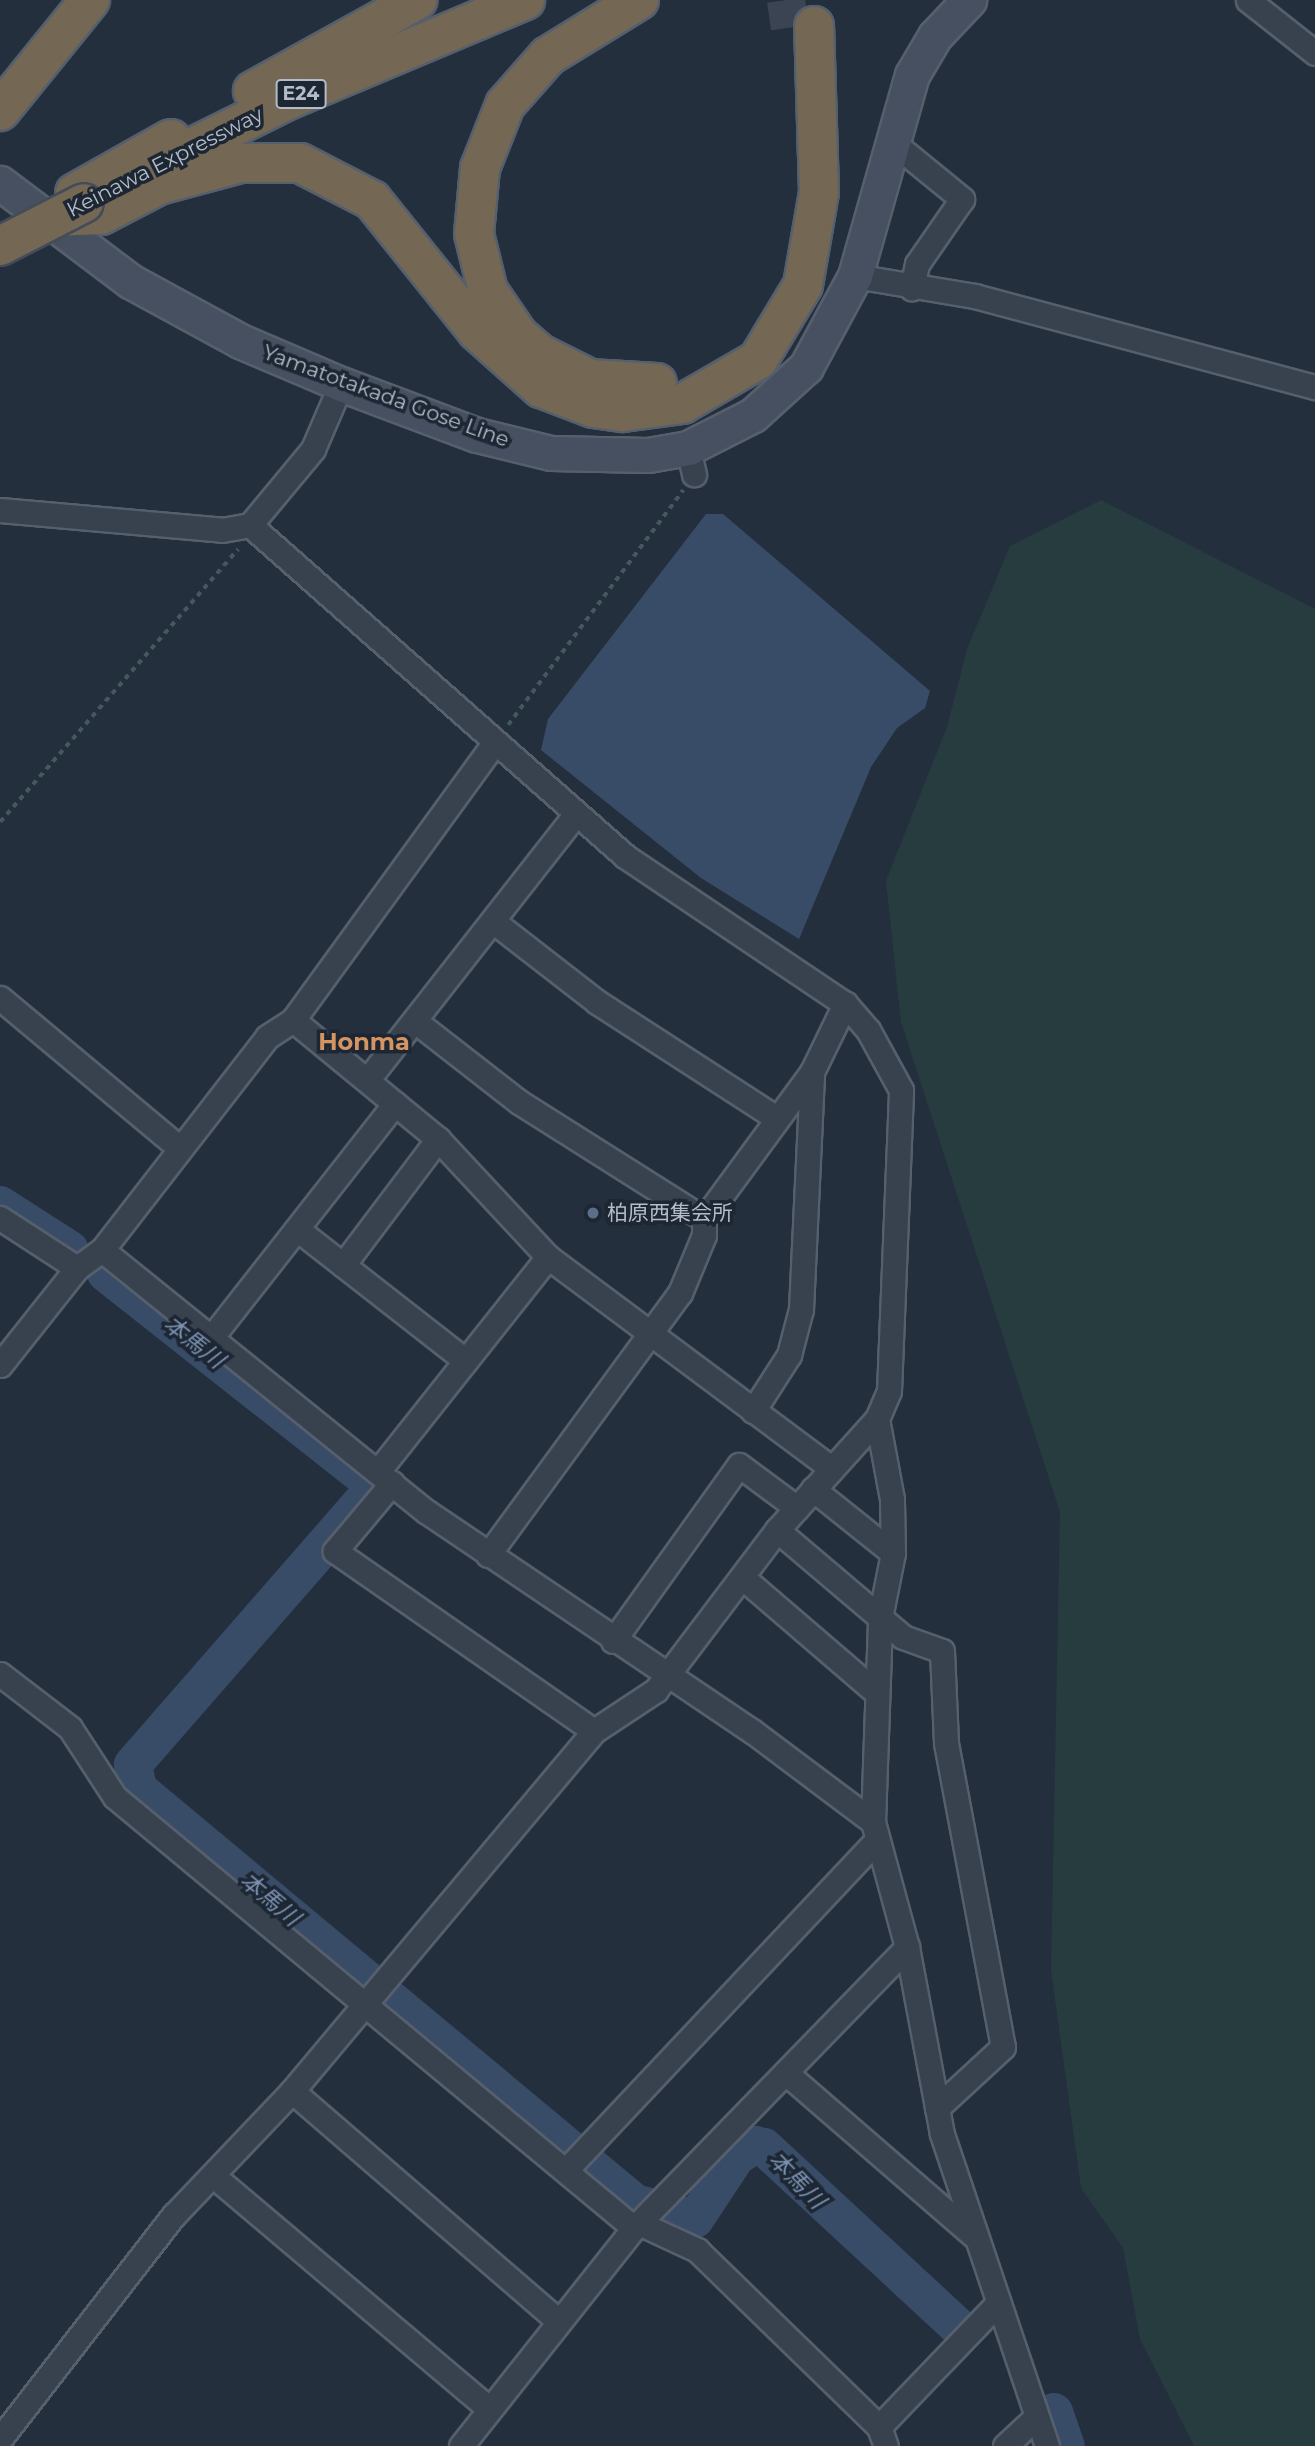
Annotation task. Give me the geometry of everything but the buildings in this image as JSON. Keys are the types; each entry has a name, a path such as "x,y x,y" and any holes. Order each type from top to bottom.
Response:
{"highway":[{"path":"0,76 61,0"},
{"path":"0,111 90,0"},
{"path":"78,207 417,0"},
{"name":"Keinawa Expressway","path":"0,244 289,99 526,0"},
{"path":"78,207 202,171 252,162 300,163 372,200 477,331 541,387 603,409 682,404 758,360 803,285 819,191 802,27 795,197 772,295 759,318 719,359 666,382 615,384 563,370 502,315 479,263 474,202 490,137 526,79 574,36 639,0"}],"main road":[{"name":"Yamatotakada Gose Line","path":"0,183 130,281 240,341 341,384 477,435 551,453 691,461 753,415 806,367 855,276 891,141 912,75 935,36 969,0"}],"street":[{"path":"1248,0 1315,53"},
{"path":"891,141 962,199 917,264 912,288"},
{"path":"855,276 912,288 975,296 1315,387"},
{"path":"0,510 222,530 250,525 304,463 341,384"},
{"path":"0,2439 174,2215 216,2178 292,2091 594,1731 638,1705 666,1677 777,1530 877,1419 889,1391 895,1333 901,1090 887,1058 845,1004 672,893 575,816 493,745 457,706 250,525"},
{"path":"0,1364 89,1259 267,1037 293,1020 493,745"},
{"path":"368,1079 575,816"},
{"path":"494,922 597,1002 775,1116"},
{"path":"0,998 178,1147"},
{"path":"488,1555 680,1293 705,1219 775,1116 812,1072 845,1004"},
{"path":"293,1020 438,1139 548,1257 831,1468"},
{"path":"415,1021 519,1102 705,1219"},
{"path":"753,1411 789,1355 801,1309 812,1072"},
{"path":"211,1338 396,1103"},
{"path":"343,1265 438,1139"},
{"path":"0,1217 89,1259 211,1338 385,1477 488,1555 666,1677 752,1731 875,1831"},
{"path":"297,1228 466,1361"},
{"path":"548,1257 466,1361 335,1551 594,1731"},
{"path":"877,1419 892,1499 893,1553 880,1618 875,1831 907,1947 937,2108 975,2238 1047,2446"},
{"path":"612,1640 739,1465 797,1508"},
{"path":"813,1489 893,1553"},
{"path":"777,1530 904,1637 942,1651 946,1743 1003,2047 937,2108"},
{"path":"742,1577 877,1693"},
{"path":"0,1674 70,1728 116,1797 374,1990 648,2218 697,2250 880,2440 998,2303"},
{"path":"576,2159 875,1831"},
{"path":"461,2446 487,2407 557,2320 648,2218 907,1947"},
{"path":"786,2073 975,2238"},
{"path":"292,2091 557,2320"},
{"path":"216,2178 487,2407"},
{"path":"1005,2446 1036,2417"}],"path":[{"path":"493,745 691,461"},
{"path":"0,822 236,553 250,525"}],"green space":[{"path":"1101,500 1315,609 1315,2446 1194,2446 1140,2339 1123,2248 1081,2188 1051,1970 1060,1512 901,1022 886,881 947,727 967,649 1010,546"}],"water":[{"path":"706,514 723,514 930,691 925,708 897,728 871,767 799,939 701,878 541,750 548,719"}],"waterway":[{"name":"本馬川","path":"0,1205 70,1250"},
{"name":"本馬川","path":"106,1273 376,1486 133,1765 138,1789 635,2203 695,2219 736,2157 754,2145 764,2147 957,2326"},
{"name":"本馬川","path":"1054,2412 1066,2446"}],"tunnel":[{"path":"786,0 790,28"}],"place":[{"name":"柏原西集会所","path":"593,1213"}],"district":[{"name":"Honma","path":"364,1042"}]}
